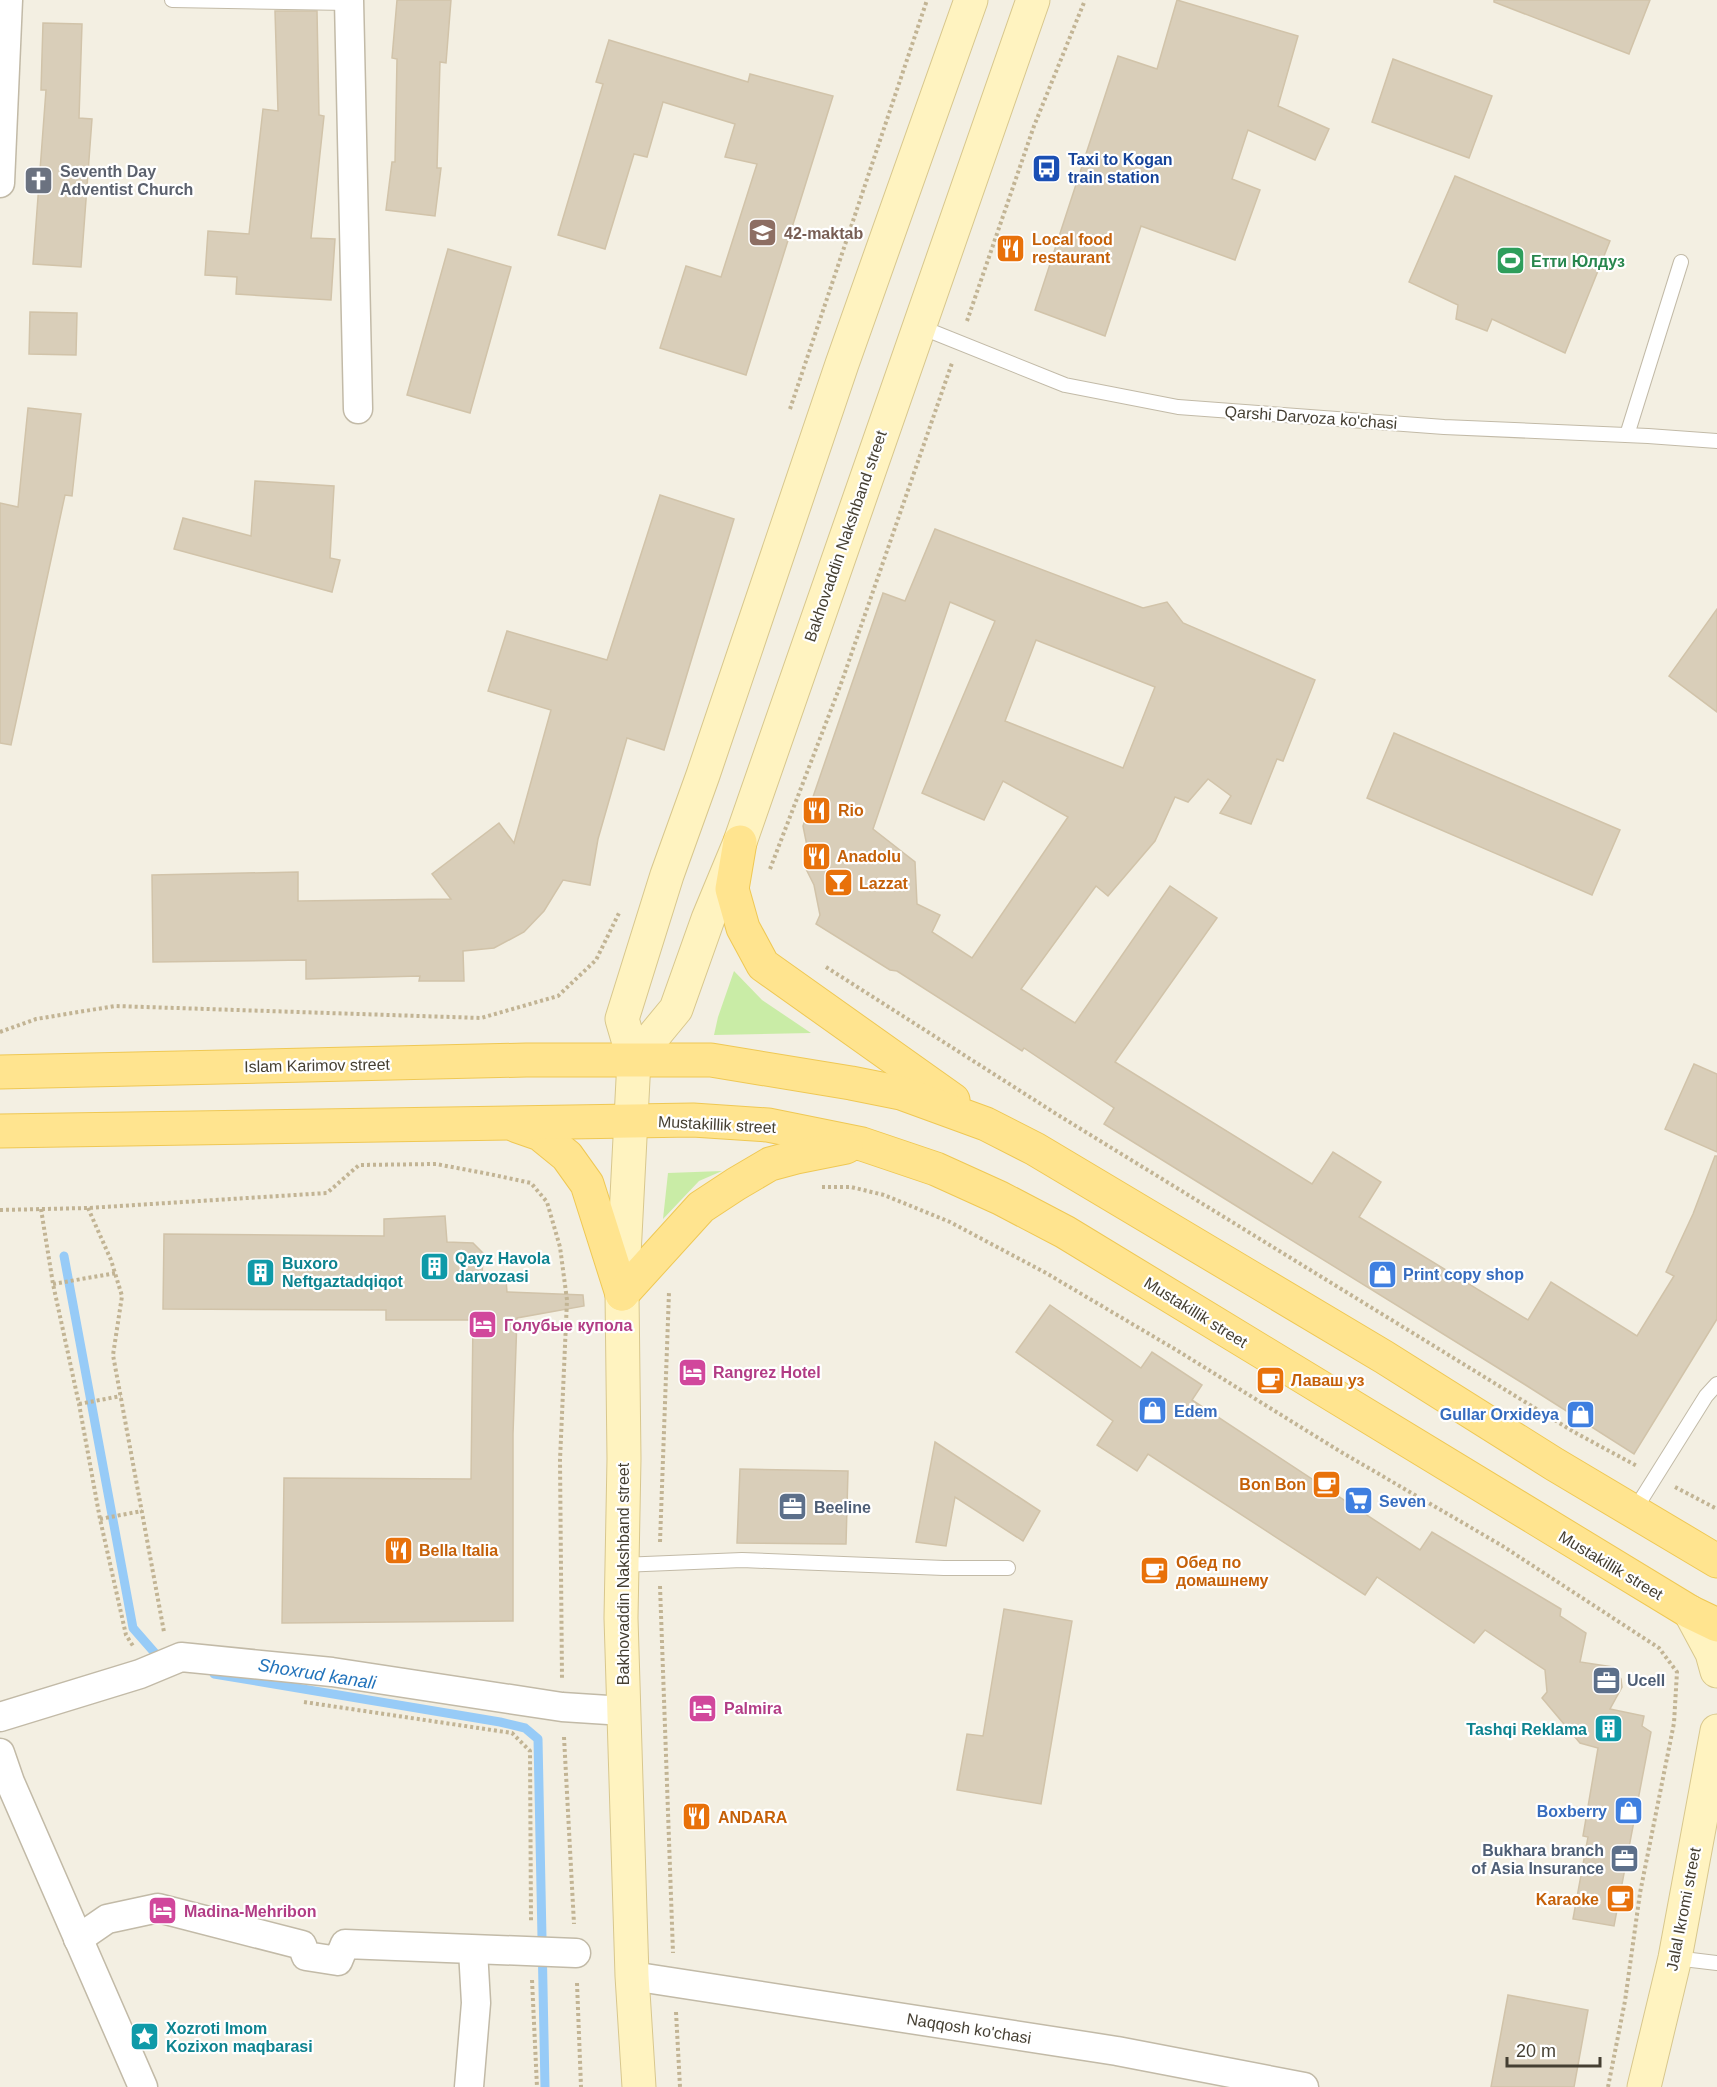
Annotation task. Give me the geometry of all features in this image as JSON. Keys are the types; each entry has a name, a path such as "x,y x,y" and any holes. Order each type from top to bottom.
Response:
{"main road":[{"name":"Bakhovaddin Nakshband street","path":"639,2087 632,1976 621,1565 624,1459 622,1294 634,1060 622,1019 667,875 831,397 971,0"},
{"name":"Bakhovaddin Nakshband street","path":"634,1060 676,1009 708,918 740,842 1033,0"},
{"path":"740,842 732,889 743,928 764,965 986,1124"},
{"name":"Islam Karimov street","path":"0,1072 526,1060 634,1060"},
{"path":"634,1060 711,1060 851,1083 901,1093 986,1124 1045,1155 1343,1333 1554,1464 1717,1561"},
{"name":"Mustakillik street","path":"510,1123 693,1120 768,1125 862,1144 936,1169 1000,1198 1065,1232 1704,1618"},
{"path":"0,1131 510,1123 540,1134 567,1156 587,1184 622,1294"},
{"path":"622,1294 701,1207 736,1184 770,1164 796,1156 862,1144"},
{"path":"1704,1618 1717,1671"},
{"name":"Jalal Ikromi street","path":"1644,2087 1675,1958 1717,1731"}],"street":[{"path":"0,183 8,0"},
{"path":"349,1 358,409"},
{"path":"0,1717 140,1674 181,1657 332,1672 562,1707 624,1712"},
{"path":"0,1753 5,1783 78,1939 143,2087"},
{"path":"78,1939 107,1919 158,1908 302,1944 306,1956 338,1961 345,1944 576,1953"},
{"path":"469,2087 476,2003 473,1950"},
{"name":"Naqqosh ko'chasi","path":"632,1976 1117,2051 1304,2087"}],"lane":[{"path":"172,0 349,1"},
{"path":"1627,435 1680,262"},
{"name":"Qarshi Darvoza ko'chasi","path":"918,326 1065,385 1178,407 1444,427 1717,441"},
{"path":"1634,1511 1706,1396 1717,1384"},
{"path":"621,1565 742,1560 944,1568 1008,1568"},
{"path":"1675,1958 1717,1963"}],"path":[{"path":"788,414 927,0"},
{"path":"964,330 1034,126 1085,0"},
{"path":"768,876 842,681 952,362"},
{"path":"0,1032 36,1019 115,1005 481,1018 558,996 596,960 620,911"},
{"path":"818,962 1142,1167 1574,1432 1644,1471"},
{"path":"0,1210 88,1208 327,1193 359,1165 436,1164 531,1182 547,1202 560,1247 567,1300 560,1460 562,1707 581,2087"},
{"path":"812,1187 851,1187 884,1195 950,1222 1046,1273 1341,1452 1501,1545 1659,1648 1677,1672 1674,1723 1640,1893 1625,2001 1608,2087"},
{"path":"88,1208 116,1273 122,1296 113,1355 170,1662"},
{"path":"53,1284 116,1273"},
{"path":"669,1288 665,1354 660,1564 674,1982 680,2087"},
{"path":"79,1404 121,1396"},
{"path":"1675,1487 1717,1509"},
{"path":"100,1519 142,1511"}],"green space":[{"path":"734,971 762,1000 811,1033 714,1035"},
{"path":"722,1171 699,1181 663,1219 668,1173"}],"building":[{"path":"397,0 451,0 446,63 440,62 437,168 441,168 435,216 386,210 392,162 395,162 397,59 392,58"},
{"path":"1177,0 1298,36 1278,106 1329,129 1315,160 1248,130 1232,179 1260,190 1235,260 1141,226 1105,336 1035,310 1118,56 1157,69"},
{"path":"1494,0 1650,0 1629,54 1494,2"},
{"path":"275,11 317,11 319,115 324,116 311,238 335,239 331,300 236,294 237,277 205,275 208,231 249,234 263,109 278,111"},
{"path":"43,23 82,24 79,118 92,119 81,267 33,264 46,90 41,90"},
{"path":"609,40 748,82 750,74 833,96 746,375 660,348 686,266 721,277 757,164 725,157 735,124 663,102 647,157 634,154 605,249 558,235 603,84 596,82"},
{"path":"1393,59 1492,96 1469,158 1372,122"},
{"name":"Етти Юлдуз","path":"1455,176 1610,241 1565,353 1492,319 1487,331 1456,319 1458,305 1409,282"},
{"path":"448,249 511,267 470,413 407,395"},
{"path":"30,312 77,313 76,355 29,354"},
{"path":"28,408 81,414 72,496 65,495 11,745 0,743 0,503 18,507"},
{"path":"255,481 334,486 330,558 340,560 332,592 174,549 183,518 251,536"},
{"path":"660,495 734,519 664,750 627,738 598,839 590,885 563,880 544,911 524,932 494,948 463,951 464,981 419,981 420,976 306,979 306,960 153,962 152,875 298,872 298,901 451,899 432,874 499,823 514,843 551,710 488,691 507,631 607,660"},
{"path":"935,529 1143,608 1167,602 1183,623 1315,680 1283,761 1277,759 1251,824 1220,813 1231,796 1208,779 1188,802 1175,797 1155,841 1108,896 1096,886 1021,989 1075,1023 1170,886 1217,918 1115,1062 1312,1184 1333,1152 1381,1182 1359,1217 1528,1320 1551,1282 1637,1336 1674,1276 1666,1272 1693,1214 1715,1156 1717,1156 1717,1319 1634,1454 1104,1124 1114,1108 1024,1048 1022,1051 897,971 890,970 816,924 820,915 814,885 805,867 809,856 803,826 883,593 905,601","holes":["950,602 995,621 922,793 984,820 1003,781 1068,817 972,958 932,932 940,915 917,904 915,862 873,829","1036,640 1155,687 1123,768 1005,721"]},
{"path":"1717,609 1717,712 1669,676"},
{"path":"1394,733 1620,830 1592,895 1367,798"},
{"path":"1694,1064 1717,1074 1717,1152 1665,1129"},
{"path":"445,1216 447,1242 473,1243 483,1253 482,1280 506,1280 507,1292 583,1295 584,1306 517,1318 513,1434 513,1621 282,1623 284,1478 471,1479 473,1320 386,1320 386,1310 163,1309 164,1234 384,1236 384,1219"},
{"path":"1050,1305 1141,1368 1152,1352 1202,1385 1192,1400 1420,1550 1432,1532 1561,1609 1560,1616 1586,1633 1580,1662 1613,1667 1621,1679 1622,1687 1610,1709 1644,1716 1642,1726 1651,1732 1614,1926 1573,1919 1588,1837 1583,1836 1598,1748 1580,1743 1542,1698 1547,1692 1545,1670 1485,1630 1474,1643 1377,1577 1365,1595 1148,1454 1137,1471 1097,1445 1113,1421 1016,1352"},
{"path":"935,1442 1040,1511 1023,1541 955,1497 946,1546 916,1542"},
{"name":"Beeline","path":"740,1469 848,1471 846,1544 737,1543"},
{"path":"1004,1609 1072,1621 1041,1804 957,1790 967,1734 983,1736"},
{"path":"1508,1995 1588,2010 1574,2087 1491,2087"}],"waterway":[{"name":"Shoxrud kanali","path":"64,1256 133,1628 161,1660"},
{"name":"Shoxrud kanali","path":"214,1674 500,1722 525,1728 538,1739 545,2087"}],"place":[{"name":"Taxi to Kogan train station","path":"1047,168"},
{"name":"Seventh Day Adventist Church","path":"39,180"},
{"name":"42-maktab","path":"763,233"},
{"name":"Local food restaurant","path":"1011,248"},
{"name":"Етти Юлдуз","path":"1510,261"},
{"name":"Rio","path":"817,810"},
{"name":"Anadolu","path":"816,856"},
{"name":"Lazzat","path":"838,883"},
{"name":"Qayz Havola darvozasi","path":"434,1267"},
{"name":"Buxoro Neftgaztadqiqot","path":"261,1272"},
{"name":"Print copy shop","path":"1382,1274"},
{"name":"Голубые купола","path":"483,1325"},
{"name":"Rangrez Hotel","path":"692,1372"},
{"name":"Лаваш уз","path":"1270,1380"},
{"name":"Edem","path":"1153,1411"},
{"name":"Gullar Orxideya","path":"1580,1414"},
{"name":"Bon Bon","path":"1327,1484"},
{"name":"Seven","path":"1358,1501"},
{"name":"Beeline","path":"793,1507"},
{"name":"Bella Italia","path":"398,1550"},
{"name":"Обед по домашнему","path":"1155,1571"},
{"name":"Ucell","path":"1606,1680"},
{"name":"Palmira","path":"703,1708"},
{"name":"Tashqi Reklama","path":"1608,1729"},
{"name":"Boxberry","path":"1628,1811"},
{"name":"ANDARA","path":"697,1817"},
{"name":"Bukhara branch of Asia Insurance","path":"1625,1859"},
{"name":"Karaoke","path":"1620,1899"},
{"name":"Madina-Mehribon","path":"163,1911"},
{"name":"Xozroti Imom Kozixon maqbarasi","path":"145,2037"}]}
